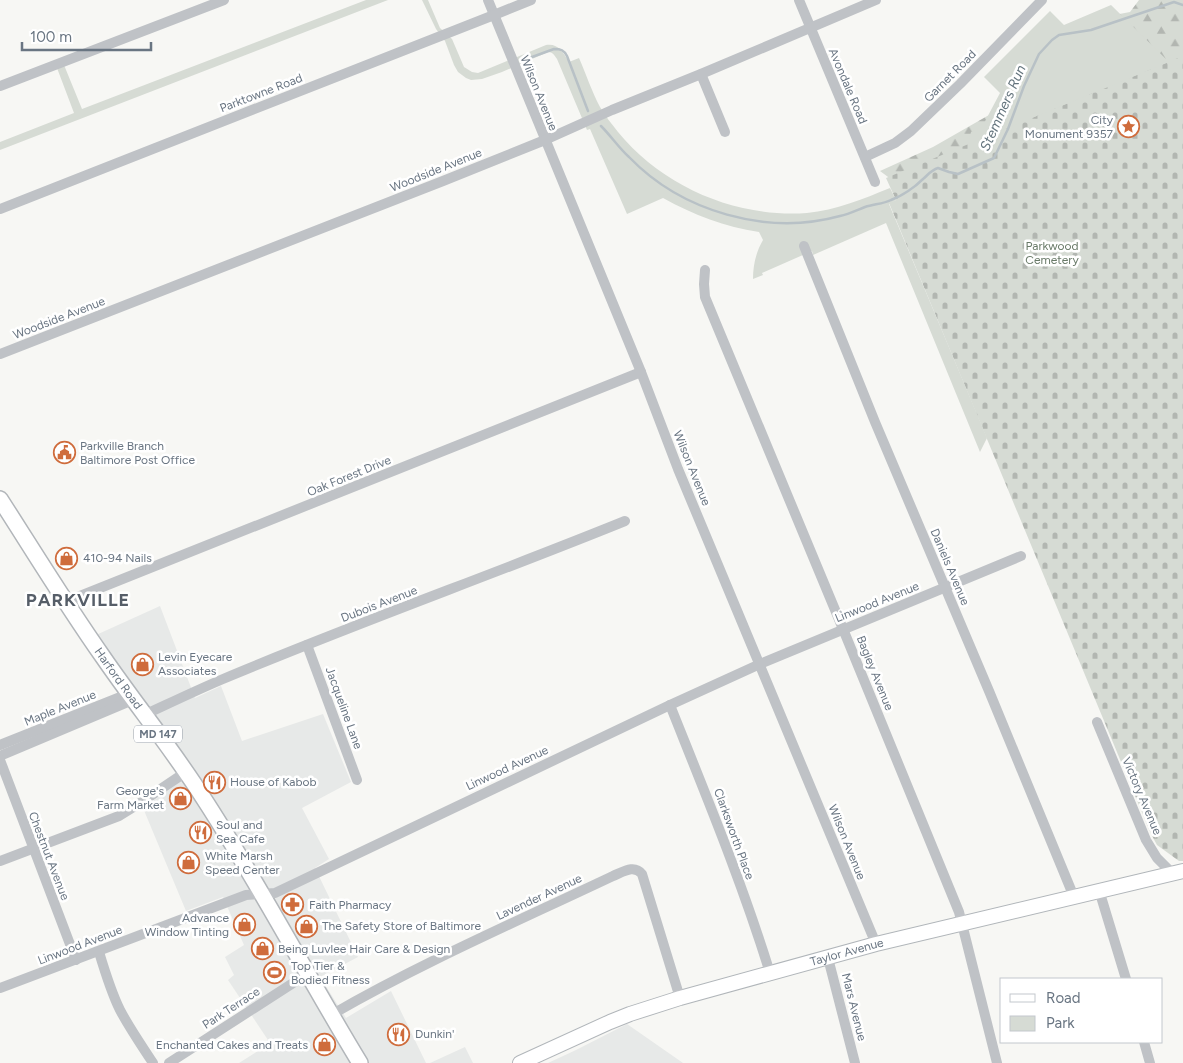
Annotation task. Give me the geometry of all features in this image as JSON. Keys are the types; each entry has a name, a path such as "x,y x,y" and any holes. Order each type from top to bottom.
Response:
{"main road":[{"name":"Harford Road","path":"0,500 65,602 214,814 360,1063"},
{"name":"Taylor Avenue","path":"520,1063 610,1022 680,998 876,944 961,923 1099,890 1179,875"}],"street":[{"path":"0,86 224,0"},
{"name":"Wilson Avenue","path":"488,0 641,372 678,469 876,944"},
{"name":"Parktowne Road","path":"0,209 531,0"},
{"name":"Avondale Road","path":"799,0 875,182"},
{"name":"Woodside Avenue","path":"0,354 545,140 612,110 876,0"},
{"name":"Garnet Road","path":"865,157 895,143 911,131 1042,0"},
{"path":"701,74 725,132"},
{"name":"Daniels Avenue","path":"804,246 875,422 1074,896"},
{"name":"Bagley Avenue","path":"705,270 705,297 959,912 997,1063"},
{"name":"Oak Forest Drive","path":"65,602 641,372"},
{"name":"Dubois Avenue","path":"144,715 307,645 549,552 625,520"},
{"name":"Linwood Avenue","path":"0,988 246,896 275,893 670,704 760,664 1021,556"},
{"name":"Jacqueline Lane","path":"307,645 357,780"},
{"path":"0,756 131,697"},
{"name":"Maple Avenue","path":"0,745 131,697"},
{"name":"Clarksworth Place","path":"670,704 710,804 770,973"},
{"name":"Victory Avenue","path":"1097,722 1146,840 1157,858 1179,875"},
{"name":"Chestnut Avenue","path":"0,760 76,960"},
{"path":"0,861 118,816 186,772"},
{"name":"Lavender Avenue","path":"331,1015 458,949 631,869 637,870 642,874 680,998"},
{"path":"1099,890 1126,978"},
{"path":"98,952 119,1008 153,1063"},
{"name":"Mars Avenue","path":"828,958 855,1063"},
{"name":"Park Terrace","path":"169,1063 307,974"},
{"path":"1144,1043 1150,1063"}],"shaded area":[{"path":"160,606 195,698 221,686 242,741 323,714 351,782 302,808 329,859 315,868 358,957 320,977 346,1018 391,991 426,1063 239,1063 261,1049 260,1046 268,1040 228,980 234,975 225,957 244,945 223,897 186,911 143,808 194,772 96,635"},
{"path":"627,1024 683,1063 548,1063 576,1050"},
{"path":"465,1047 473,1063 430,1063"}],"green space":[{"path":"366,0 388,0 0,150 0,142 74,113 57,68 64,65 82,109"},
{"path":"422,0 428,0 440,28 452,39 464,67 472,72 478,73 546,45 557,47 569,62 579,58 600,107 618,132 657,169 703,195 728,204 754,210 780,213 807,213 839,207 890,188 896,200 889,204 987,438 980,452 886,223 813,255 812,251 762,273 763,275 753,279 755,259 763,240 759,232 710,220 663,198 627,214 590,129 587,130 557,59 552,53 548,52 482,79 471,80 466,78 458,72 454,65 445,41 436,29"},
{"path":"1139,0 1183,0 1183,101 919,200 880,171 933,147 996,111 1072,23 1130,12"},
{"path":"1111,5 1169,62 968,144 971,132 982,127 1000,93 984,77 1050,11 1064,25"},
{"name":"Parkwood Cemetery","path":"1183,56 1183,861 1179,861 1157,845 1151,834 889,203 896,200 886,178"}],"waterway":[{"name":"Stemmers Run","path":"601,126 625,153 650,176 674,192 700,205 727,215 755,221 784,223 840,216 900,196 931,171 938,168 958,174 994,158 1039,54 1059,35 1091,30 1174,2 1183,5"},
{"name":"Stemmers Run","path":"521,61 554,49 563,51 567,56 588,111"}],"place":[{"name":"City Monument 9357","path":"1129,127"},
{"name":"Parkville Branch Baltimore Post Office","path":"64,453"},
{"name":"410-94 Nails","path":"67,558"},
{"name":"Levin Eyecare Associates","path":"142,664"},
{"name":"House of Kabob","path":"214,782"},
{"name":"George's Farm Market","path":"180,798"},
{"name":"Soul and Sea Cafe","path":"200,832"},
{"name":"White Marsh Speed Center","path":"189,863"},
{"name":"Faith Pharmacy","path":"293,905"},
{"name":"Advance Window Tinting","path":"245,925"},
{"name":"The Safety Store of Baltimore","path":"306,926"},
{"name":"Being Luvlee Hair Care & Design","path":"262,949"},
{"name":"Top Tier & Bodied Fitness","path":"275,973"},
{"name":"Dunkin'","path":"399,1034"},
{"name":"Enchanted Cakes and Treats","path":"324,1045"}],"district":[{"name":"PARKVILLE","path":"78,600"}]}
